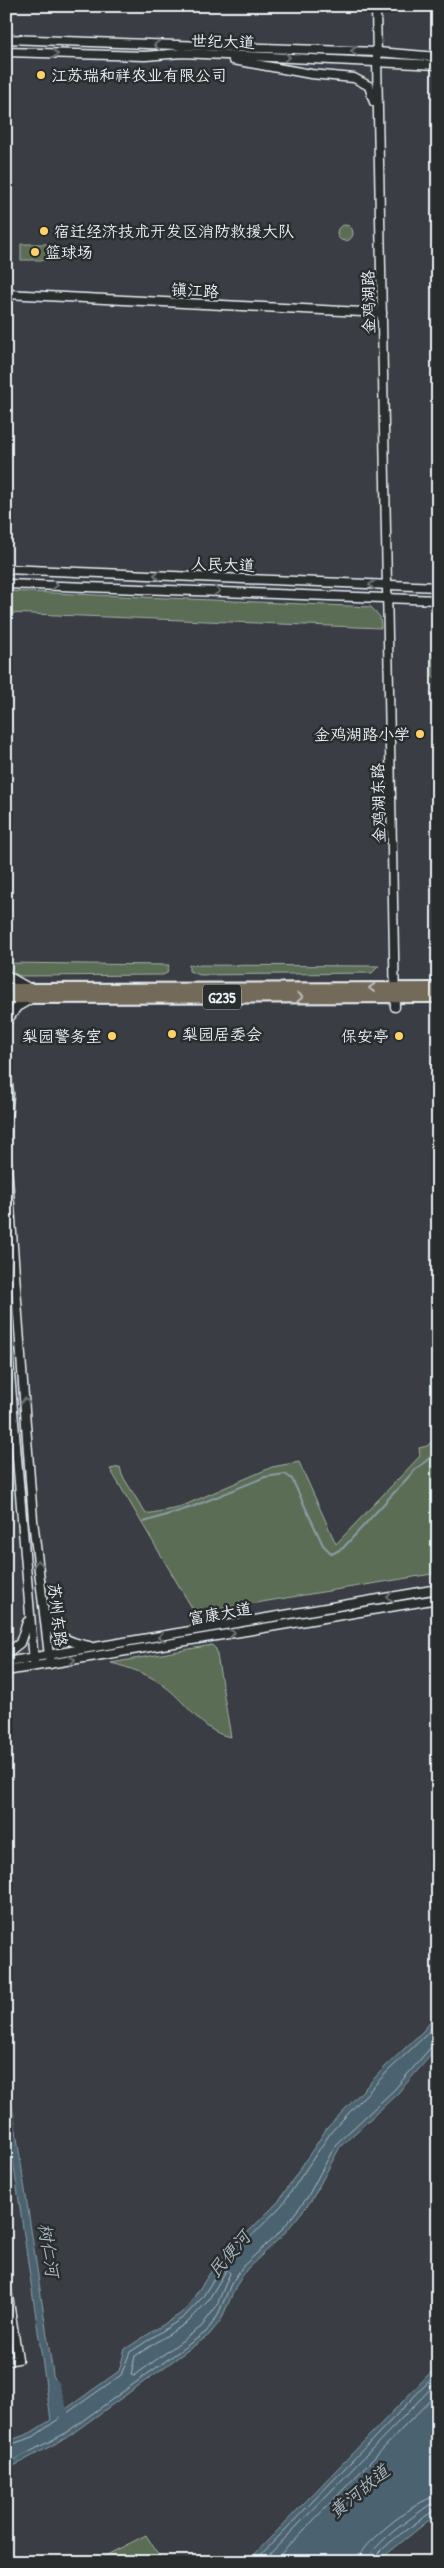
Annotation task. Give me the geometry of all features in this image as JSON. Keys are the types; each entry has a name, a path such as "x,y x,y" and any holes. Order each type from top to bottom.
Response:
{"highway":[{"name":"G235","path":"395,997 438,988"},
{"name":"G235","path":"6,989 34,993 438,997"},
{"name":"G235","path":"6,998 34,993"}],"street":[{"name":"金鸡湖路","path":"376,6 389,598"},
{"name":"世纪大道","path":"6,38 438,56"},
{"name":"世纪大道","path":"6,53 145,56 182,53 438,65"},
{"path":"182,53 251,62 311,74 354,78 368,86 372,92 378,127"},
{"name":"镇江路","path":"6,294 382,313"},
{"name":"人民大道","path":"6,569 438,588"},
{"path":"343,596 347,588 344,583"},
{"name":"人民大道","path":"6,584 438,600"},
{"path":"428,587 423,594 429,600"},
{"name":"金鸡湖东路","path":"389,598 395,997"},
{"path":"6,974 34,993 17,1007 6,1023"},
{"path":"6,1070 9,1094 6,1135"},
{"name":"苏州东路","path":"6,1151 33,1520 50,1664"},
{"name":"苏州东路","path":"6,1326 17,1481 30,1605 34,1666"},
{"name":"富康大道","path":"6,1671 50,1664 101,1649 438,1589"},
{"path":"414,1593 416,1603"},
{"name":"富康大道","path":"6,1662 49,1654 101,1649 438,1599"},
{"path":"365,1602 367,1611"},
{"path":"42,1603 49,1625 59,1635 73,1642 101,1649"},
{"path":"6,1654 20,1643 26,1629 30,1605"},
{"path":"6,2283 18,2359 6,2361"}],"green space":[{"path":"342,225 348,225 353,230 351,239 342,241 337,236 337,230"},
{"name":"篮球场","path":"21,244 48,244 49,260 21,260"},
{"path":"6,591 371,607 380,617 381,628 6,613"},
{"path":"438,638 438,678 432,677 433,641"},
{"path":"6,963 169,965 167,973 163,975 20,976 10,971"},
{"path":"189,965 379,966 372,973 200,975 189,971"},
{"path":"438,1435 438,1573 195,1613 110,1469 120,1467 122,1475 146,1514 178,1508 272,1467 299,1462 336,1544 420,1456 419,1448 427,1446"},
{"path":"212,1645 216,1649 231,1737 212,1730 204,1724 175,1695 154,1679 111,1663"},
{"path":"146,2535 163,2562 93,2562"}],"water":[{"name":"民便河","path":"438,2010 438,2047 398,2093 340,2147 311,2201 283,2235 247,2269 236,2286 221,2320 209,2335 66,2438 6,2470 6,2442 30,2433 51,2420 6,2112 6,2065 59,2414 119,2371 125,2349 180,2314 188,2306 216,2264 278,2202 327,2128 385,2067 423,2031"},
{"name":"黄河故道","path":"438,2352 438,2513 377,2562 247,2562 432,2371"}],"waterway":[{"path":"144,1522 192,1507 265,1477 285,1474 292,1479 323,1545 332,1554 343,1548 414,1471 438,1451"},
{"name":"树仁河","path":"54,2384 67,2425"}],"place":[{"name":"江苏瑞和祥农业有限公司","path":"41,75"},
{"name":"宿迁经济技术开发区消防救援大队","path":"44,231"},
{"name":"篮球场","path":"35,252"},
{"name":"金鸡湖路小学","path":"420,734"},
{"name":"梨园居委会","path":"172,1034"},
{"name":"梨园警务室","path":"112,1036"},
{"name":"保安亭","path":"399,1036"}]}
